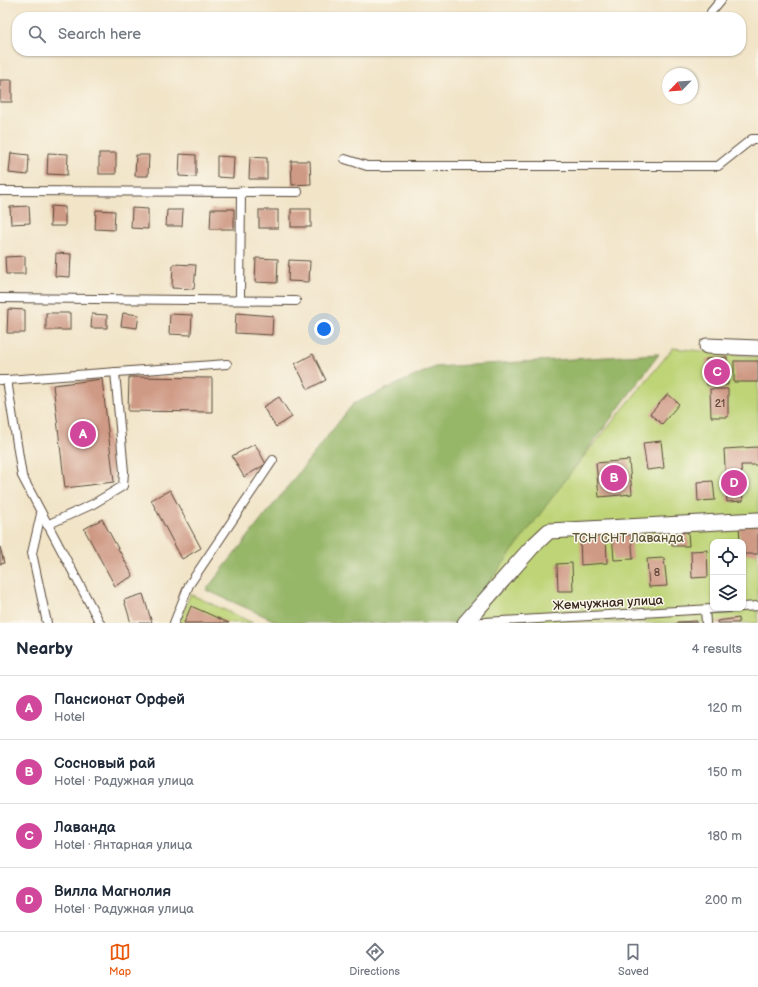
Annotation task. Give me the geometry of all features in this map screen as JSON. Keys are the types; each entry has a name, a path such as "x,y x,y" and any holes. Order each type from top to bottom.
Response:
{"street":[{"path":"707,346 758,348"},
{"path":"465,623 532,547 549,531 758,520"}],"lane":[{"path":"711,12 721,0"},
{"path":"345,159 367,166 718,166 752,139 758,139"},
{"path":"0,191 298,192"},
{"path":"240,299 241,191"},
{"path":"0,298 240,299 296,301"},
{"path":"100,623 22,476 3,380 227,364"},
{"path":"47,525 93,504 123,486 124,472 115,372"},
{"path":"174,623 189,585 273,460"},
{"path":"41,514 32,553 47,623"},
{"path":"746,607 758,606"},
{"path":"705,610 706,623"},
{"name":"Жемчужная улица","path":"465,623 710,610"}],"green space":[{"name":"ТСН СНТ Лаванда","path":"673,348 758,357 758,623 447,623"},
{"path":"659,354 459,623 280,623 206,590 353,404 435,367"},
{"path":"190,594 253,623 179,623"}],"building":[{"path":"0,80 12,80 12,102 0,102"},
{"path":"11,153 29,155 28,175 9,173"},
{"path":"48,153 68,154 67,175 47,174"},
{"path":"99,153 116,153 116,174 99,174"},
{"path":"180,154 196,155 196,177 179,176"},
{"path":"136,155 149,155 148,176 135,176"},
{"path":"217,156 234,157 233,178 217,177"},
{"path":"250,157 267,158 267,179 249,179"},
{"path":"291,161 310,161 311,184 292,185"},
{"path":"29,206 30,223 11,224 10,207"},
{"path":"51,206 65,207 65,226 50,226"},
{"path":"132,208 148,209 148,229 131,228"},
{"path":"211,209 234,209 234,229 210,229"},
{"path":"291,209 311,209 311,227 291,227"},
{"path":"96,210 115,211 114,230 95,229"},
{"path":"167,210 183,210 182,226 166,226"},
{"path":"259,210 278,210 278,228 259,228"},
{"path":"56,253 71,254 70,277 55,276"},
{"path":"25,256 25,274 6,274 5,257"},
{"path":"256,258 278,259 277,283 255,282"},
{"path":"289,260 310,261 309,282 288,281"},
{"path":"173,264 196,265 194,289 172,288"},
{"path":"8,309 25,310 25,333 7,333"},
{"path":"46,313 70,313 70,330 46,330"},
{"path":"123,313 139,315 137,328 121,326"},
{"path":"236,313 273,316 272,335 235,333"},
{"path":"92,314 107,315 107,328 91,328"},
{"path":"170,314 192,315 191,335 169,334"},
{"path":"313,354 326,380 308,389 295,364"},
{"path":"727,357 728,385 707,385 706,359"},
{"path":"734,361 758,361 758,382 734,382"},
{"path":"129,377 212,378 212,412 128,411"},
{"path":"102,379 114,482 65,488 53,385"},
{"path":"710,389 728,389 728,417 711,417"},
{"path":"668,394 679,404 662,424 650,414"},
{"path":"279,397 292,417 276,427 263,407"},
{"path":"661,441 664,468 647,470 643,443"},
{"path":"255,444 266,464 244,477 232,456"},
{"path":"758,447 758,465 741,465 743,501 727,502 724,449"},
{"path":"629,460 632,494 599,497 596,463"},
{"path":"713,481 715,500 698,501 697,482"},
{"path":"170,490 201,548 182,559 151,500"},
{"path":"102,519 133,576 115,586 84,529"},
{"path":"758,525 758,554 746,554 746,539 740,539 739,526"},
{"path":"631,531 633,559 614,560 612,533"},
{"path":"688,532 689,546 672,546 671,533"},
{"path":"606,534 607,563 581,565 580,536"},
{"path":"0,547 4,563 0,564"},
{"path":"707,550 708,577 692,578 691,551"},
{"path":"664,558 667,586 649,587 647,559"},
{"path":"572,563 573,591 558,591 557,564"},
{"path":"143,594 152,623 131,623 124,600"},
{"path":"191,606 229,623 184,623"},
{"path":"739,618 739,623 717,623 717,621"},
{"path":"697,621 697,623 677,623 677,622"}],"place":[{"name":"Лаванда","path":"717,372"},
{"name":"Пансионат Орфей","path":"83,434"},
{"name":"Сосновый рай","path":"614,478"},
{"name":"Вилла Магнолия","path":"734,483"}]}
